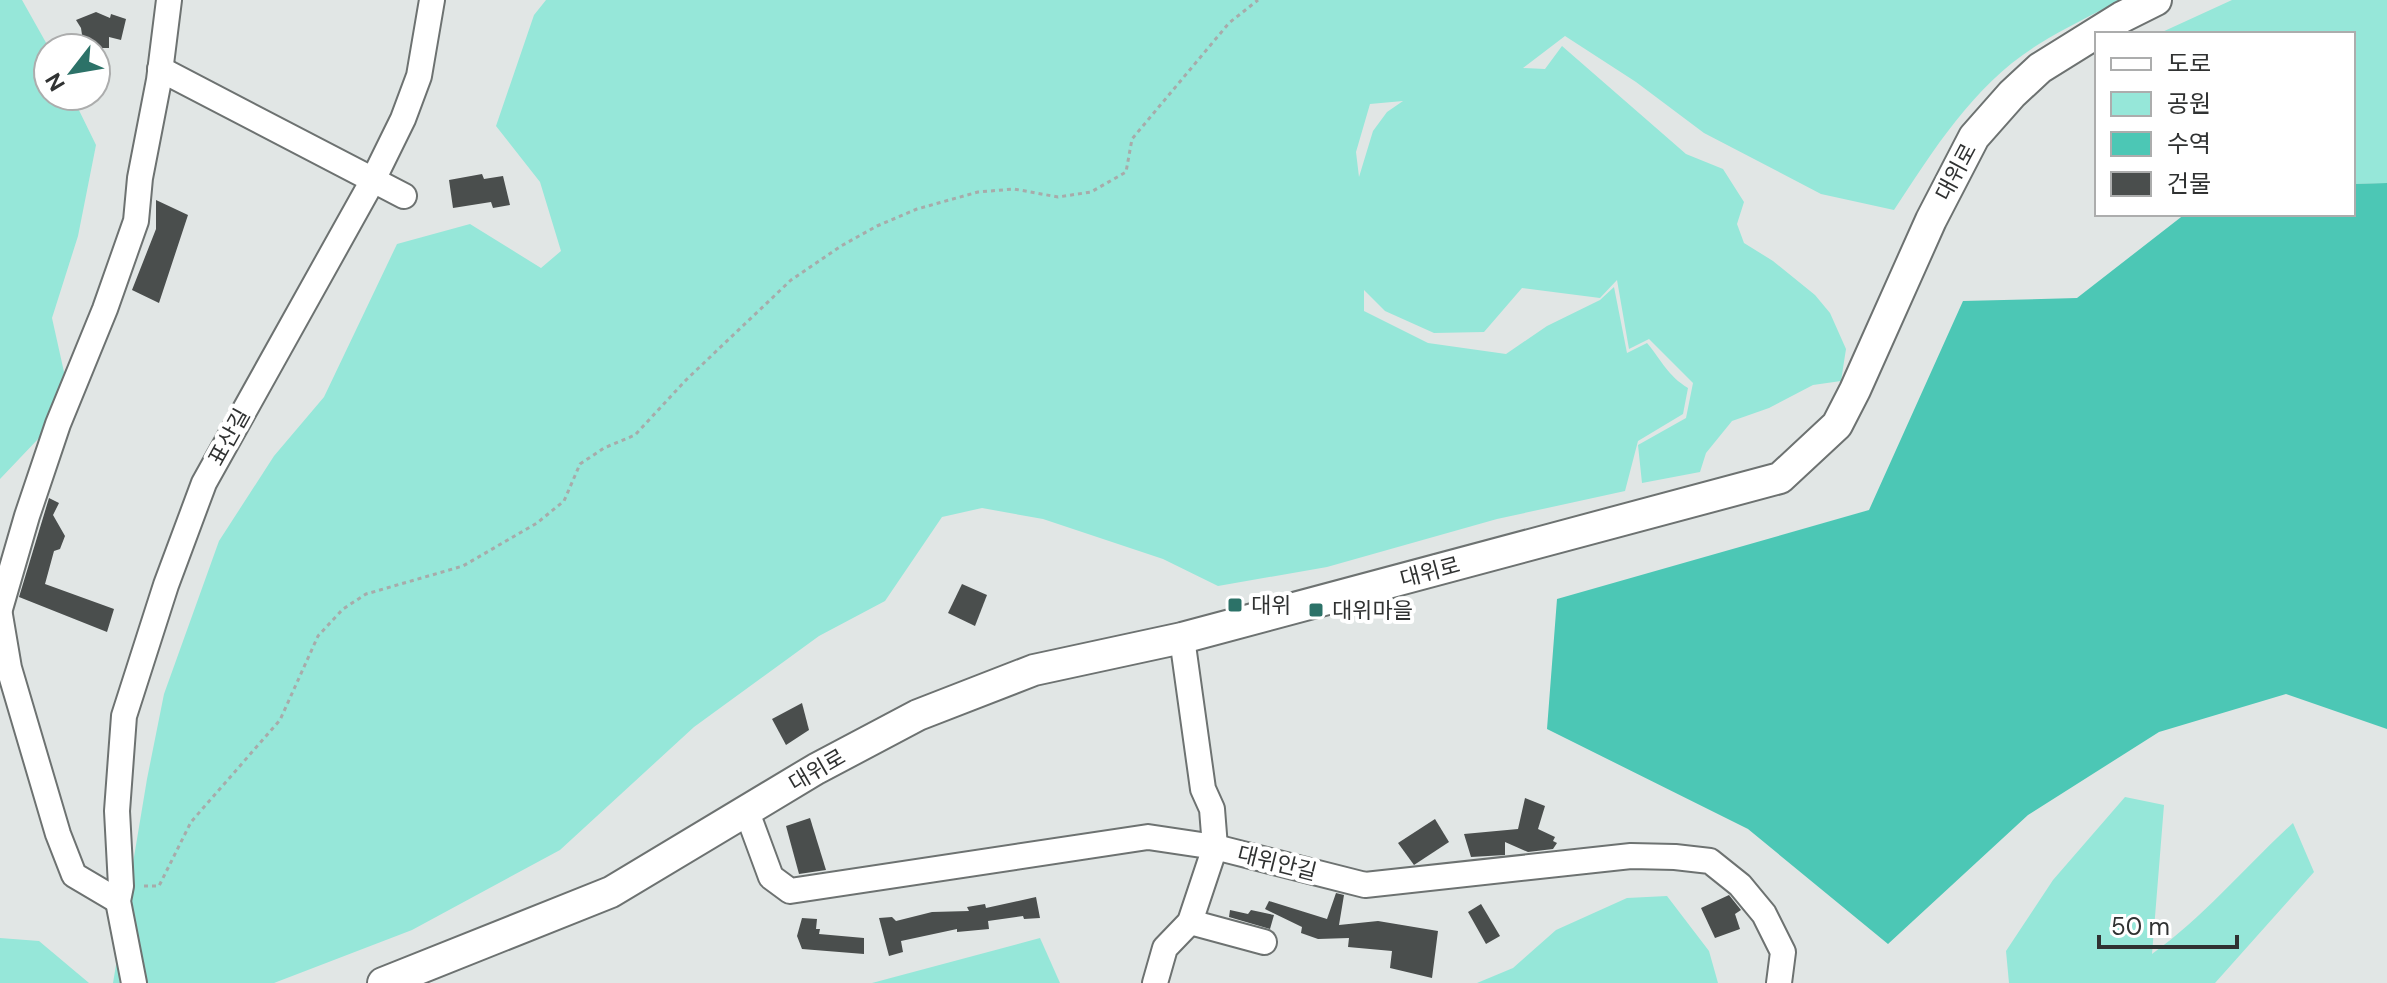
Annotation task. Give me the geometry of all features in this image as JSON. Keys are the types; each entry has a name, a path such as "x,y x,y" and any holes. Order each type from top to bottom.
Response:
{"main road":[{"name":"대위로","path":"2098,32 2156,0"},
{"name":"대위로","path":"383,983 611,892 816,769 905,722 1034,670 1182,638 1780,478 1837,425 1931,220 1974,137 2040,68 2095,34"}],"street":[{"path":"0,609 58,424 105,309 136,221 169,0"},
{"name":"표산길","path":"134,983 119,894 117,811 124,716 166,585 204,483 373,180 403,119 419,76 432,0"},
{"path":"160,69 404,196"},
{"path":"0,615 9,668 58,834 74,875 119,894"},
{"path":"1155,983 1165,948 1190,922 1215,847 1212,809 1203,789 1182,638"},
{"name":"대위안길","path":"747,812 771,877 790,891 1148,837 1215,847 1365,885 1631,856 1710,861 1740,885 1764,914 1783,952 1779,983"},
{"path":"1190,922 1264,942"}],"path":[{"path":"119,894 159,886 191,822 280,720 318,636 343,609 366,594 463,566 537,523 564,501 580,464 604,448 635,435 686,380 791,280 841,246 917,209 978,192 1014,189 1058,197 1091,192 1126,172 1132,139 1229,23 1258,0"}],"green space":[{"path":"0,0 22,0 40,32 32,32 32,112 80,112 96,145 78,236 52,318 66,381 39,438 0,479"},
{"path":"546,0 2121,0 2039,44 1995,78 1958,119 1894,210 1821,194 1704,133 1636,82 1565,36 1523,68 1545,69 1562,46 1686,154 1723,169 1744,202 1737,224 1744,243 1773,261 1815,295 1830,313 1846,349 1841,381 1813,385 1769,408 1732,421 1706,453 1700,472 1642,483 1638,445 1686,418 1693,383 1649,339 1629,349 1617,280 1600,298 1522,288 1484,332 1434,333 1385,311 1364,290 1364,311 1428,343 1506,354 1547,326 1600,300 1614,287 1627,353 1647,343 1670,373 1688,388 1683,414 1638,441 1625,491 1497,519 1327,567 1218,586 1163,559 1043,519 982,508 942,517 885,601 819,636 694,727 560,850 412,930 274,983 113,983 164,694 219,541 274,456 324,397 397,244 470,224 541,268 561,251 540,182 496,126 534,15","holes":["1403,101 1387,112 1373,131 1359,177 1356,152 1370,104"]},
{"path":"2232,0 2387,0 2387,183 2355,184 2355,32 2162,32"},
{"path":"2125,797 2164,805 2152,954 2207,908 2293,823 2314,872 2215,983 2009,983 2006,951 2053,880"},
{"path":"1667,896 1709,951 1718,983 1477,983 1513,968 1556,930 1627,898"},
{"path":"0,938 39,941 89,983 0,983"},
{"path":"1040,938 1060,983 872,983"}],"water":[{"path":"2387,183 2387,729 2286,694 2159,732 2028,815 1888,944 1748,829 1547,729 1557,599 1869,510 1963,301 2077,298 2182,216 2355,216 2355,184"}],"building":[{"path":"96,12 110,18 111,14 126,19 121,40 112,38 112,32 82,32 76,20"},
{"path":"482,174 484,179 503,176 510,205 493,208 491,202 453,208 449,180"},
{"path":"156,200 188,215 159,303 132,290 156,229"},
{"path":"49,498 59,503 53,515 65,536 60,549 54,551 45,584 114,609 107,632 19,597"},
{"path":"962,584 987,595 975,626 948,613"},
{"path":"802,703 809,730 786,745 772,719"},
{"path":"1525,798 1545,806 1538,829 1555,837 1553,841 1557,843 1553,849 1528,852 1505,842 1505,855 1471,857 1464,834 1518,829"},
{"path":"810,818 826,870 799,874 786,826"},
{"path":"1435,819 1449,842 1414,865 1398,843"},
{"path":"1336,893 1344,895 1339,925 1378,921 1438,931 1432,978 1390,968 1392,951 1348,947 1349,938 1318,939 1301,933 1302,927 1265,909 1269,901 1327,919"},
{"path":"1729,895 1741,910 1735,914 1740,929 1715,938 1701,908"},
{"path":"1036,897 1040,918 1024,919 1023,916 988,921 989,929 957,932 957,929 901,941 903,952 889,956 879,918 892,917 896,921 932,912 969,911 967,907 985,904 986,908"},
{"path":"1481,904 1500,936 1486,944 1468,912"},
{"path":"1230,910 1274,915 1270,929 1229,917"},
{"path":"802,918 817,919 819,934 864,938 864,954 802,949 797,936"}],"place":[{"name":"대위","path":"1235,605"},
{"name":"대위마을","path":"1316,610"}]}
